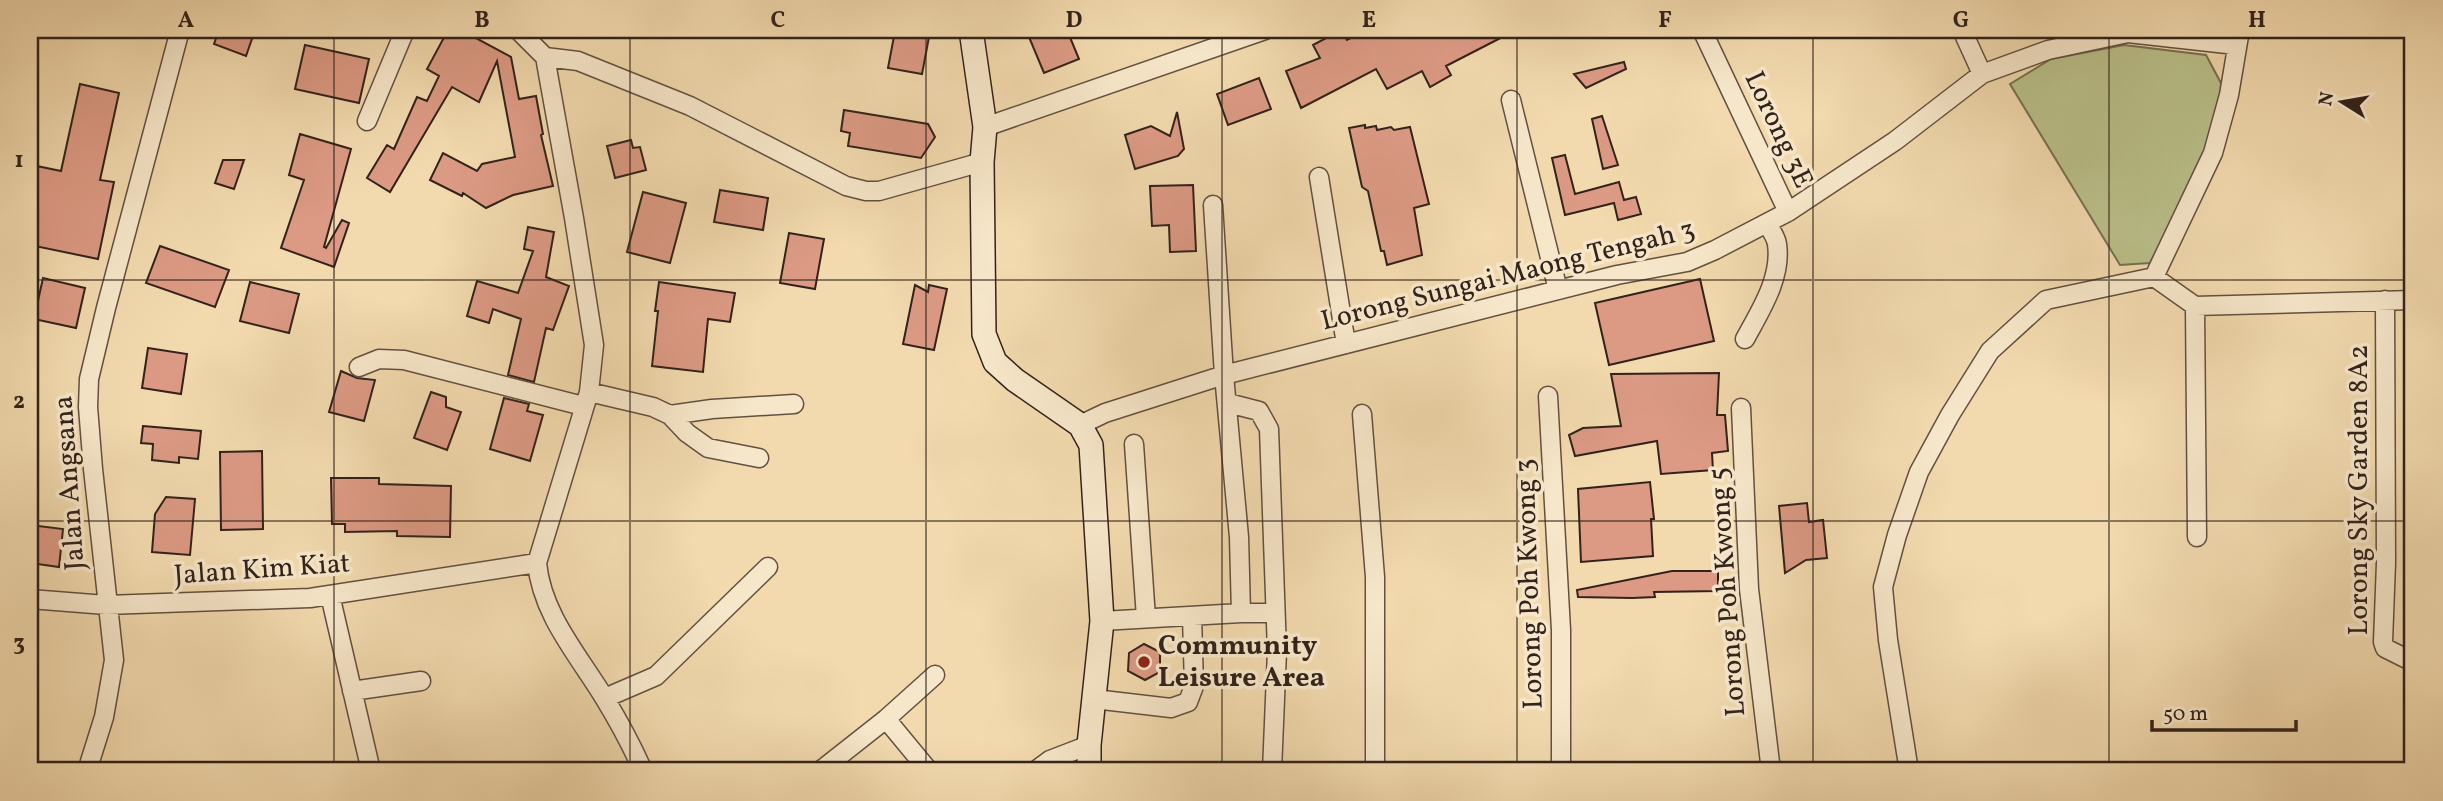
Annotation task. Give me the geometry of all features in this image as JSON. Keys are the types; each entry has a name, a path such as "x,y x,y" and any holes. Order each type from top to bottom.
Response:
{"street":[{"name":"Jalan Angsana","path":"87,771 104,718 114,660 106,605 88,407 89,379 180,30"},
{"path":"367,121 404,30"},
{"path":"518,30 545,57 594,345 586,399 537,563 539,579 565,641 605,698 643,771"},
{"path":"971,30 985,127 982,162 984,334 995,362 1015,380 1080,425 1091,445 1102,621 1089,746 1089,771"},
{"path":"985,127 1265,30"},
{"path":"1962,30 1982,74"},
{"name":"Lorong 3E","path":"1703,32 1788,212"},
{"name":"Lorong Sungai Maong Tengah 3","path":"1080,425 1105,413 1224,375 1617,275 1687,262 1788,212 1895,141 1982,74 2048,50 2128,33 2238,38"},
{"path":"2154,277 2213,153 2229,95 2238,38"},
{"path":"545,57 578,61 690,106 846,186 866,191 879,191 982,162"},
{"path":"1511,100 1558,290"},
{"path":"1318,177 1346,344"},
{"path":"1213,205 1224,375 1239,537 1241,613"},
{"path":"1745,339 1763,307 1777,270 1777,242 1767,224"},
{"path":"1909,771 1888,640 1883,587 1897,535 1919,472 1950,415 1990,351 2046,300 2154,277 2195,306 2413,300"},
{"name":"Lorong Sky Garden 8A2","path":"2385,300 2386,563 2383,642 2385,648 2413,662"},
{"path":"2195,306 2197,537"},
{"path":"359,368 379,359 404,360 586,399 653,407 670,415 687,433 708,448 759,458"},
{"name":"Lorong Poh Kwong 3","path":"1548,396 1560,630 1561,771"},
{"path":"1228,403 1259,411 1269,429 1277,651 1272,771"},
{"path":"670,415 712,408 794,404"},
{"name":"Lorong Poh Kwong 5","path":"1741,408 1749,589 1771,771"},
{"path":"1362,414 1376,577 1375,771"},
{"path":"1134,444 1146,618"},
{"name":"Jalan Kim Kiat","path":"30,599 106,605 310,598 537,563"},
{"path":"605,698 656,676 768,566"},
{"path":"330,595 371,771"},
{"path":"1102,621 1275,613"},
{"path":"1094,699 1171,708 1188,702 1194,686 1192,616"},
{"path":"820,771 886,719 935,675"},
{"path":"352,691 421,681"},
{"path":"886,719 929,771"},
{"path":"1035,771 1062,754 1089,746"}],"green space":[{"path":"2124,45 2206,55 2222,85 2208,152 2150,263 2120,265 2010,84 2051,59"}],"building":[{"path":"219,30 255,30 246,56 214,44"},
{"path":"448,30 461,30 511,57 519,99 536,96 543,134 541,135 553,186 513,195 486,208 463,193 462,196 430,180 443,153 477,171 482,164 515,157 497,61 479,102 452,87 390,192 367,178 387,145 394,149 417,97 427,101 439,76 427,69"},
{"path":"1047,30 1067,30 1079,59 1044,73 1029,37"},
{"path":"1341,30 1347,40 1366,30 1516,30 1446,66 1451,75 1430,87 1422,71 1387,89 1376,69 1301,108 1286,71 1320,58 1313,45"},
{"path":"895,31 929,37 922,74 888,68"},
{"path":"305,45 369,59 359,103 295,89"},
{"path":"1624,62 1626,69 1586,88 1574,74"},
{"path":"1259,78 1271,109 1228,125 1217,94"},
{"path":"80,84 119,93 100,180 114,182 98,259 30,245 32,165 61,171"},
{"path":"844,110 928,124 935,137 921,158 848,146 850,133 841,131"},
{"path":"1177,112 1184,149 1178,156 1135,169 1125,135 1151,126 1170,136"},
{"path":"1602,116 1618,165 1603,169 1592,119"},
{"path":"1365,125 1365,128 1376,126 1377,130 1410,127 1429,204 1414,208 1422,255 1387,265 1384,251 1381,251 1368,191 1362,187 1349,128"},
{"path":"300,134 351,149 324,247 326,248 342,220 349,223 334,267 281,248 304,180 289,175"},
{"path":"631,140 633,148 640,147 646,170 615,178 607,146"},
{"path":"1565,155 1575,194 1619,182 1624,200 1636,197 1641,214 1618,220 1614,203 1565,215 1552,158"},
{"path":"223,160 244,160 234,189 215,183"},
{"path":"1193,185 1196,251 1170,252 1169,225 1152,226 1150,186"},
{"path":"720,190 768,198 763,230 714,222"},
{"path":"643,192 686,203 670,263 627,252"},
{"path":"528,227 554,232 546,277 569,286 553,330 546,328 534,382 508,375 521,319 493,309 489,323 467,316 477,281 518,293 533,251 524,249"},
{"path":"789,233 824,239 815,289 780,283"},
{"path":"160,246 229,270 215,307 146,283"},
{"path":"43,278 85,288 76,328 34,319"},
{"path":"1700,279 1714,341 1609,365 1595,303"},
{"path":"250,282 299,294 289,333 240,321"},
{"path":"659,282 735,293 730,322 708,319 703,372 652,366"},
{"path":"915,285 928,292 929,285 947,289 934,350 903,344"},
{"path":"148,348 187,354 181,394 142,388"},
{"path":"341,371 357,378 375,380 364,421 329,412"},
{"path":"1719,373 1717,415 1725,415 1728,451 1712,453 1713,470 1661,474 1657,441 1575,456 1569,435 1583,428 1621,426 1611,374"},
{"path":"431,392 446,397 446,407 461,412 447,450 414,438"},
{"path":"504,398 529,404 527,411 543,415 530,461 490,449"},
{"path":"143,426 201,431 198,459 179,457 179,463 152,460 153,444 141,443"},
{"path":"262,451 263,529 221,530 220,452"},
{"path":"331,478 379,478 379,484 451,486 450,537 397,536 397,531 345,532 345,524 332,524"},
{"path":"1650,482 1654,519 1651,519 1653,556 1581,562 1578,489"},
{"path":"166,497 195,499 190,555 152,552 155,514"},
{"path":"1807,503 1809,522 1823,520 1827,558 1806,560 1785,573 1779,506"},
{"path":"30,525 63,529 59,567 30,563"},
{"path":"1672,571 1718,571 1718,591 1654,592 1655,597 1632,598 1578,597 1577,590"},
{"name":"Community Leisure Area","path":"1144,644 1160,652 1160,672 1145,680 1128,671 1129,653"}],"place":[{"name":"Community Leisure Area","path":"1144,662"}]}
